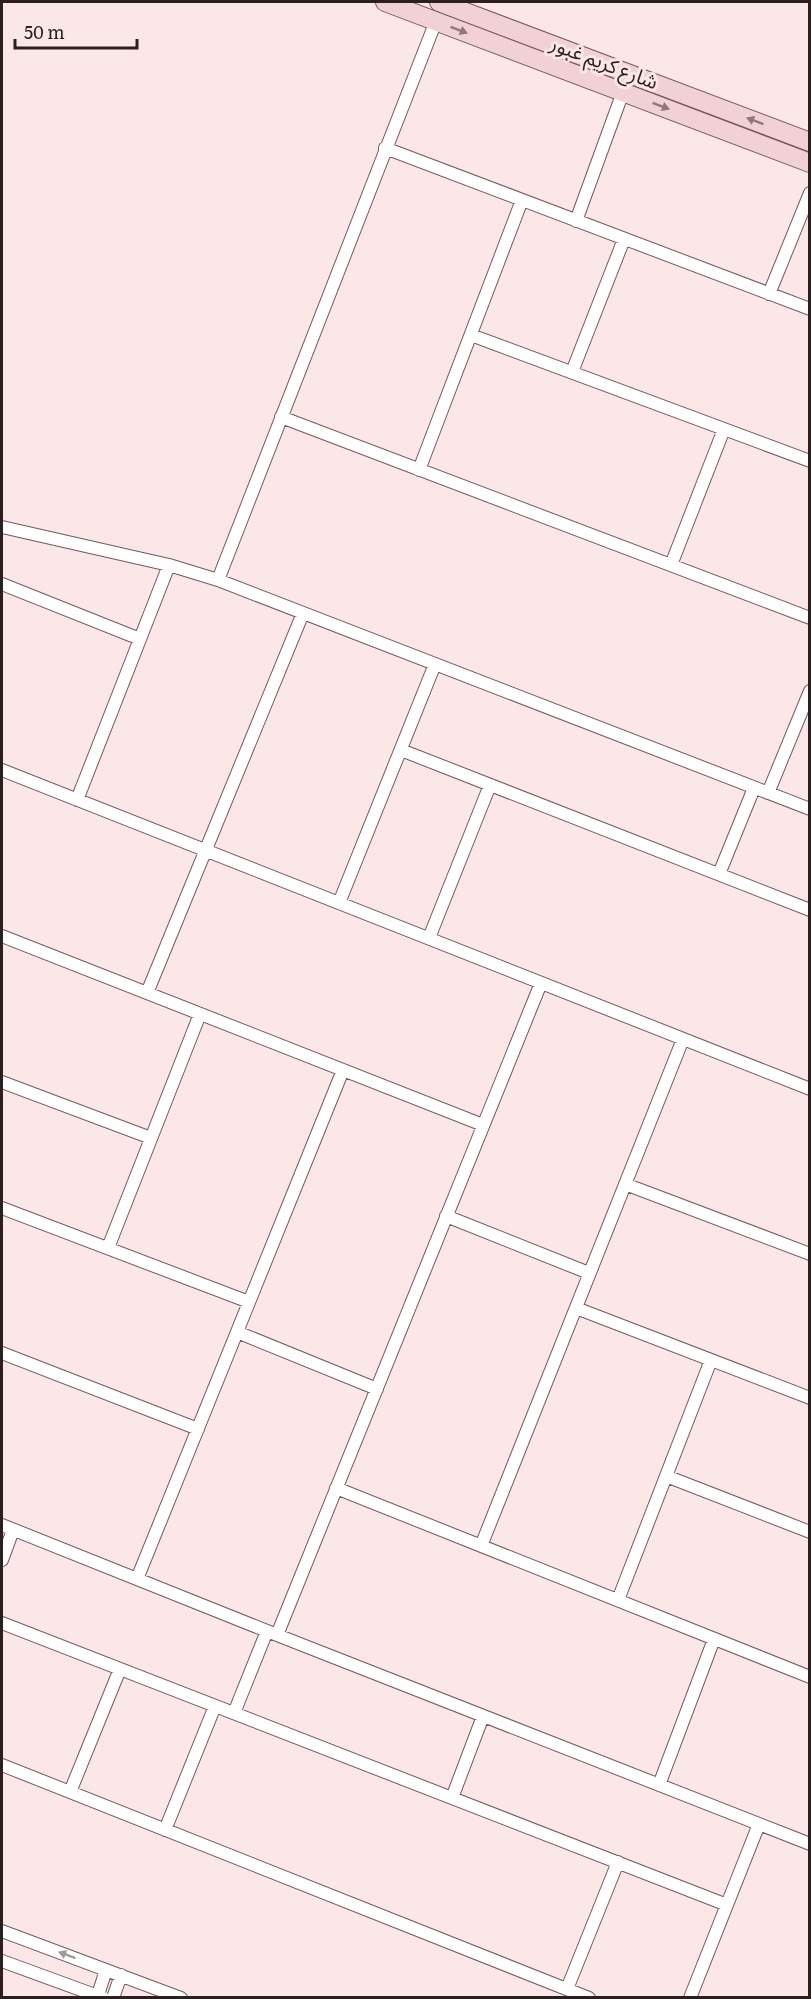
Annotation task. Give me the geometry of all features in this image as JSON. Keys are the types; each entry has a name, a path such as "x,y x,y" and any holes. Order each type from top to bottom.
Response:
{"street":[{"name":"شارع كريم غبور","path":"385,2 810,163"},
{"name":"شارع كريم غبور","path":"439,2 810,142"},
{"path":"218,580 436,21"},
{"path":"576,221 623,92"},
{"path":"385,148 810,309"},
{"path":"769,294 810,193"},
{"path":"419,470 522,200"},
{"path":"572,372 624,239"},
{"path":"471,335 810,461"},
{"path":"281,417 810,618"},
{"path":"671,565 724,429"},
{"path":"2,527 169,565 218,580 810,809"},
{"path":"77,800 169,565"},
{"path":"2,584 140,639"},
{"path":"147,993 303,613"},
{"path":"339,903 435,664"},
{"path":"768,793 810,691"},
{"path":"401,750 810,909"},
{"path":"2,770 810,1089"},
{"path":"429,939 490,785"},
{"path":"719,874 754,788"},
{"path":"2,936 483,1125"},
{"path":"234,1713 336,1488 541,983"},
{"path":"108,1248 200,1014"},
{"path":"481,1546 683,1039"},
{"path":"137,1579 343,1070"},
{"path":"2,1082 151,1138"},
{"path":"625,1184 810,1254"},
{"path":"2,1208 249,1302"},
{"path":"446,1216 590,1273"},
{"path":"576,1308 810,1398"},
{"path":"237,1332 377,1389"},
{"path":"2,1353 198,1429"},
{"path":"618,1600 711,1360"},
{"path":"666,1476 810,1532"},
{"path":"336,1488 810,1677"},
{"path":"2,1560 7,1527 810,1844"},
{"path":"2,1623 727,1905"},
{"path":"659,1785 714,1639"},
{"path":"70,1792 120,1669"},
{"path":"165,1830 214,1706"},
{"path":"452,1798 483,1716"},
{"path":"2,1765 589,1998"},
{"path":"690,1998 759,1824"},
{"path":"567,1989 618,1862"},
{"path":"2,1931 182,1998"},
{"path":"2,1961 99,1997 106,1970"},
{"path":"114,1998 121,1975"}]}
